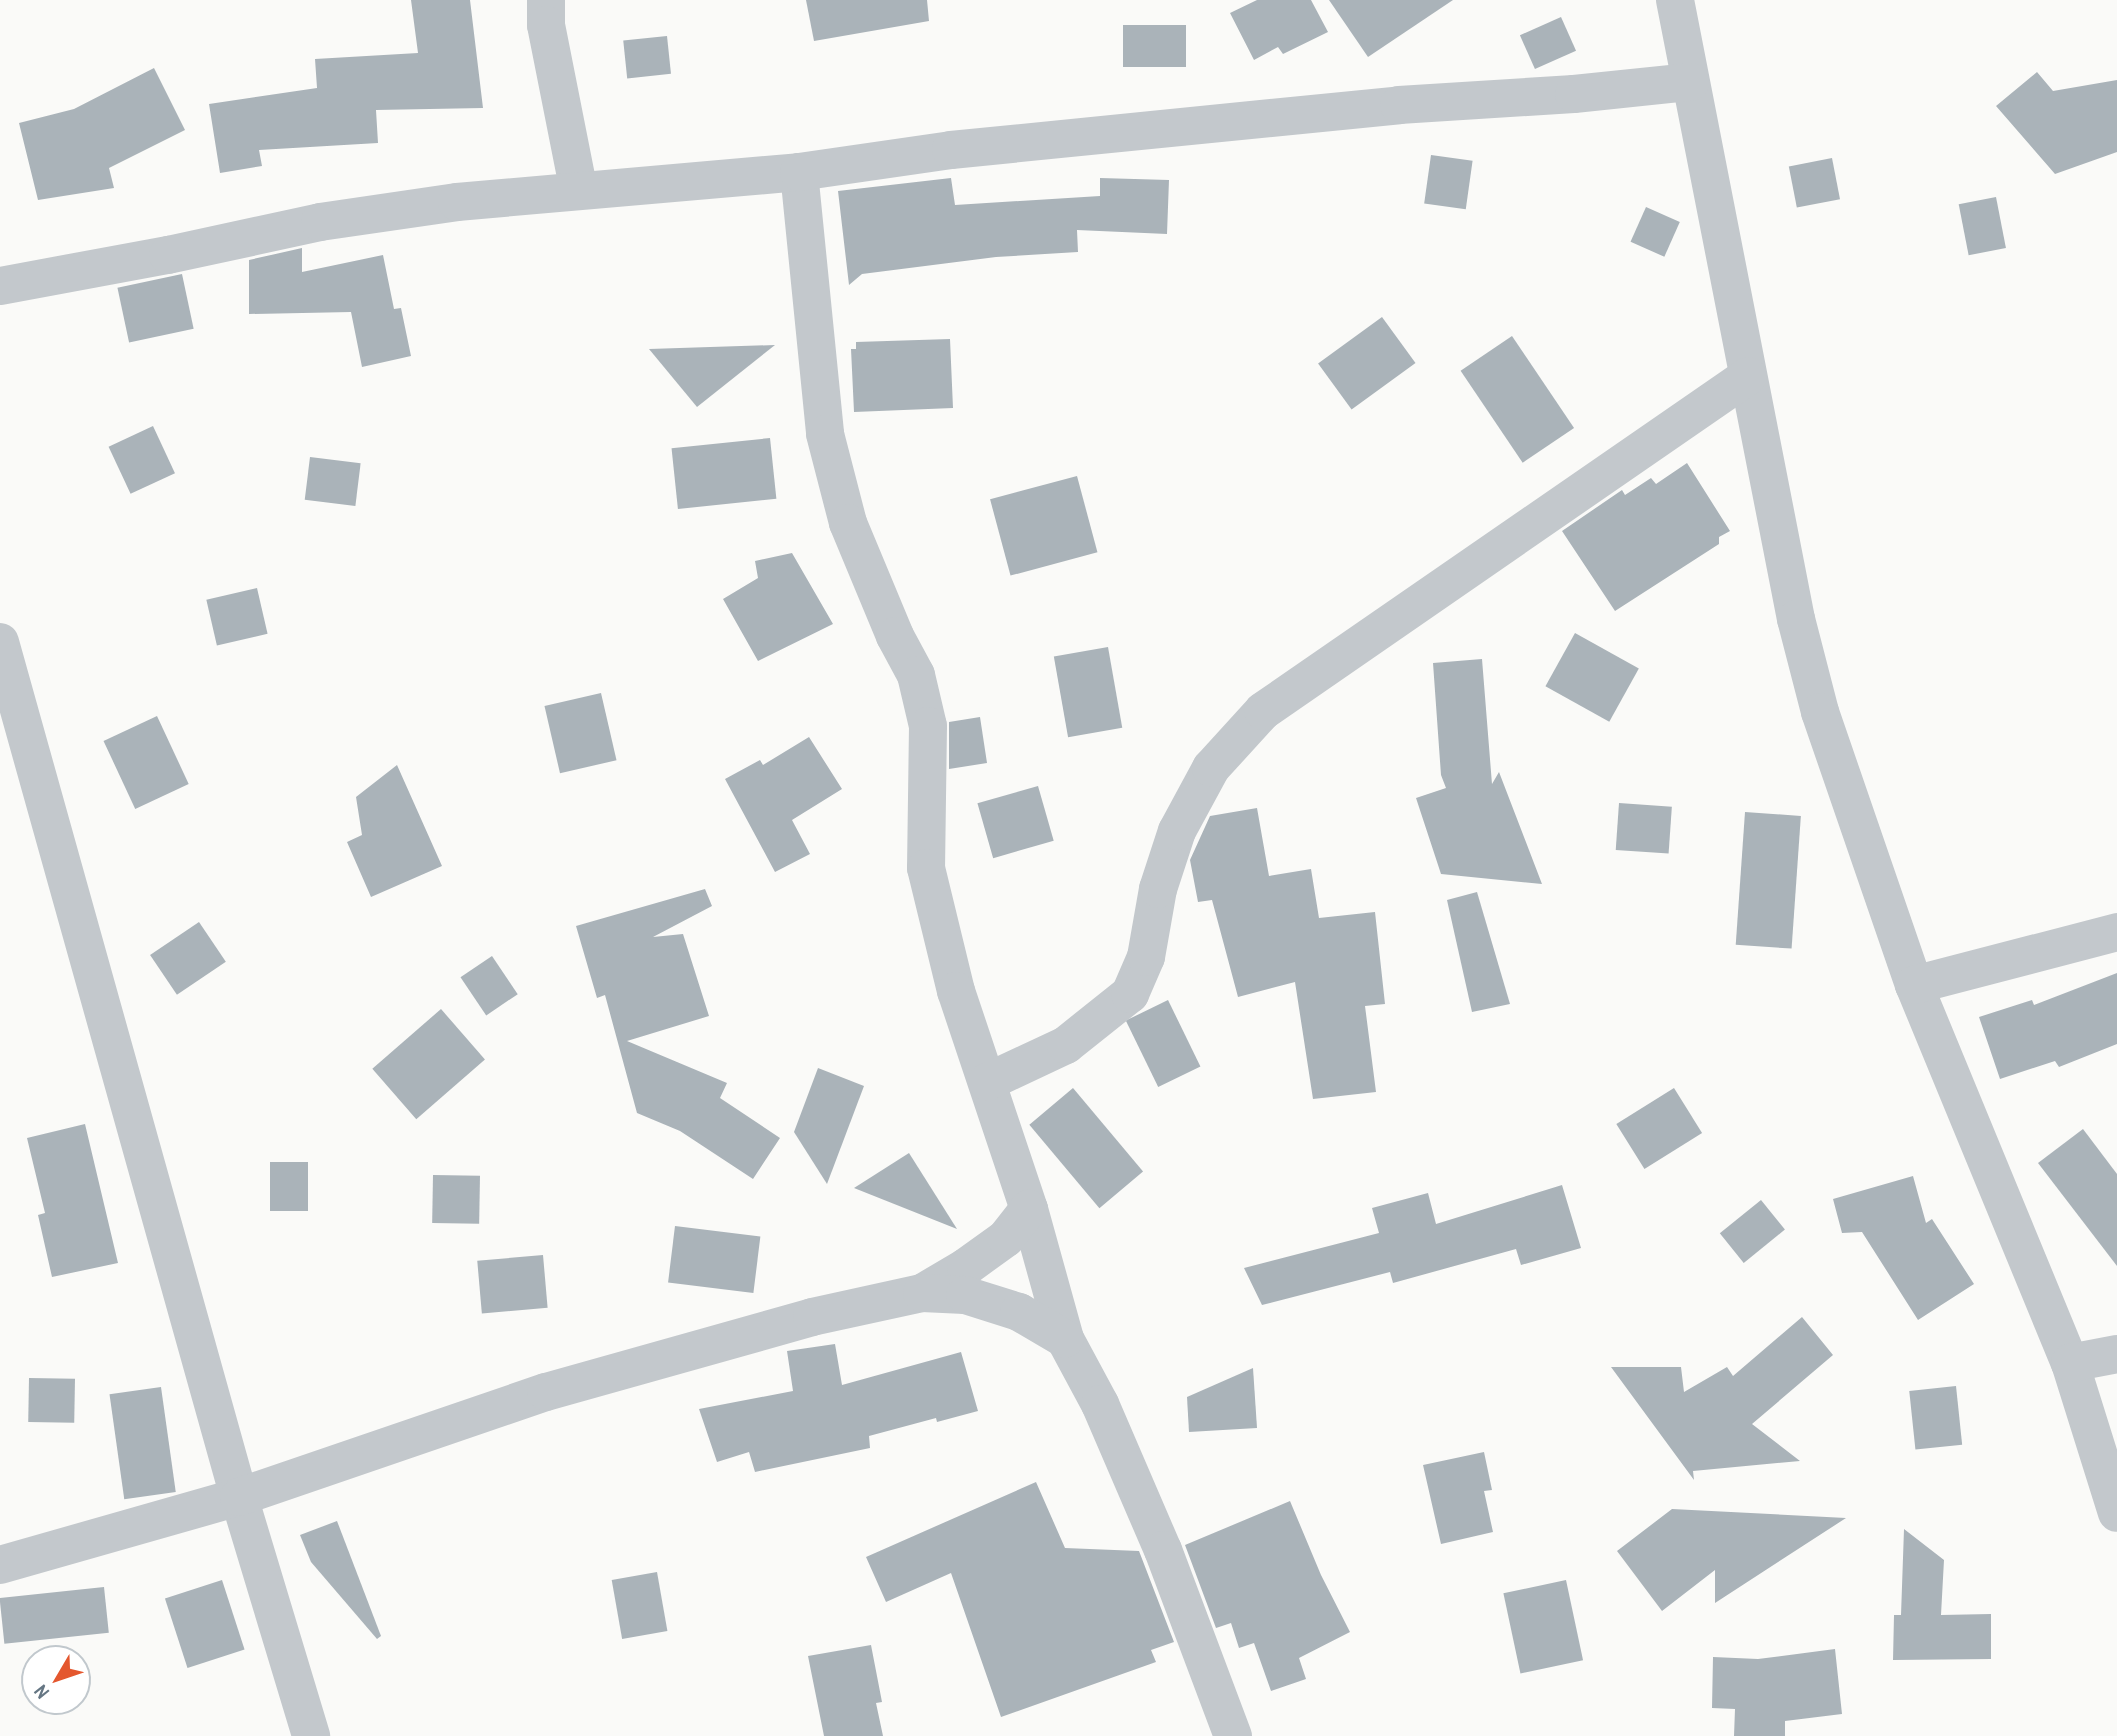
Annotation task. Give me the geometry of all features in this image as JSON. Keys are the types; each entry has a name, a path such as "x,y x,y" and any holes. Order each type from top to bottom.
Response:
{"street":[{"path":"546,0 547,25 579,191"},
{"path":"1675,0 1796,619 1820,712 1914,985 2070,1363 2117,1513"},
{"path":"0,286 168,255 320,222 457,202 799,172 951,150 1399,105 1574,94 1690,82"},
{"path":"799,172 825,434 848,523 895,636 916,675 928,726 926,868 956,991 1030,1209 1065,1339 1100,1404 1163,1550 1233,1736"},
{"path":"986,1082 1066,1045 1130,993 1146,957 1158,889 1177,831 1211,768 1264,711 1748,376"},
{"path":"0,642 239,1497 311,1736"},
{"path":"1914,985 2117,932"},
{"path":"922,1293 966,1267 1006,1238 1030,1209"},
{"path":"0,1565 239,1497 546,1392 812,1317 922,1293 965,1294 1019,1312 1065,1339"},
{"path":"2070,1363 2117,1354"}],"building":[{"path":"411,0 470,0 483,108 376,110 378,143 259,150 262,166 220,173 209,104 317,88 315,59 418,53"},
{"path":"806,0 927,0 929,21 814,41"},
{"path":"1257,0 1311,0 1328,32 1283,54 1278,47 1254,60 1230,13"},
{"path":"1329,0 1453,0 1368,57"},
{"path":"1561,17 1576,51 1535,69 1520,35"},
{"path":"1123,25 1186,25 1186,67 1123,67"},
{"path":"667,36 671,74 627,78 623,41"},
{"path":"154,68 185,130 109,168 114,188 38,200 19,123 74,109"},
{"path":"2037,72 2053,91 2117,80 2117,152 2055,174 1996,106"},
{"path":"1431,155 1473,161 1466,209 1424,204"},
{"path":"1832,158 1840,199 1797,208 1789,166"},
{"path":"951,178 955,205 1100,196 1100,178 1169,180 1167,234 1077,230 1078,252 996,257 862,274 849,285 838,191"},
{"path":"1996,197 2006,248 1969,255 1959,204"},
{"path":"1646,207 1680,222 1664,257 1631,242"},
{"path":"302,248 302,272 383,255 394,309 401,308 411,356 362,367 351,312 249,314 249,260"},
{"path":"182,274 194,329 129,342 117,288"},
{"path":"1382,317 1416,363 1352,410 1318,363"},
{"path":"1512,336 1574,428 1523,463 1461,371"},
{"path":"950,339 953,408 854,412 851,349 856,349 856,342"},
{"path":"775,345 697,407 649,349"},
{"path":"153,426 175,473 131,494 109,447"},
{"path":"770,438 776,499 678,509 672,448"},
{"path":"310,457 361,463 355,506 305,500"},
{"path":"1687,463 1730,531 1719,537 1719,544 1615,611 1562,531 1622,490 1625,495 1651,478 1656,484"},
{"path":"1077,476 1097,552 1011,576 990,499"},
{"path":"792,553 833,624 758,661 723,599 758,578 755,561"},
{"path":"257,588 268,634 217,645 206,600"},
{"path":"1575,633 1639,668 1609,722 1545,686"},
{"path":"1108,647 1122,728 1068,737 1054,657"},
{"path":"1482,659 1492,784 1499,772 1542,884 1441,874 1416,798 1446,788 1441,775 1433,663"},
{"path":"601,693 617,760 560,773 544,706"},
{"path":"157,716 189,784 135,809 104,741"},
{"path":"980,717 987,763 949,769 949,722"},
{"path":"809,737 842,789 792,820 810,854 775,872 725,779 760,760 763,765"},
{"path":"397,765 442,866 371,897 347,842 362,835 356,797"},
{"path":"1038,786 1054,841 993,858 977,803"},
{"path":"1619,803 1672,807 1669,854 1616,850"},
{"path":"1257,808 1269,876 1311,869 1319,918 1375,912 1385,1004 1365,1006 1376,1092 1313,1099 1295,982 1238,997 1212,900 1198,902 1190,860 1210,816"},
{"path":"1745,812 1801,816 1792,949 1736,945"},
{"path":"705,889 712,906 653,937 683,934 709,1016 627,1041 727,1083 720,1098 780,1138 753,1179 680,1131 637,1113 605,995 597,998 576,926"},
{"path":"1477,892 1510,1004 1472,1012 1447,900"},
{"path":"199,922 226,962 177,995 150,955"},
{"path":"492,956 518,994 486,1015 460,977"},
{"path":"2117,973 2117,1044 2059,1067 2055,1061 2000,1079 1979,1017 2032,1000 2034,1005"},
{"path":"1168,1000 1200,1067 1158,1087 1126,1021"},
{"path":"441,1009 485,1060 416,1119 372,1069"},
{"path":"818,1068 864,1086 827,1184 794,1132"},
{"path":"1073,1088 1143,1171 1099,1208 1029,1125"},
{"path":"1674,1088 1702,1133 1644,1169 1616,1124"},
{"path":"85,1124 118,1263 52,1277 38,1215 45,1213 27,1138"},
{"path":"2083,1129 2117,1174 2117,1266 2038,1163"},
{"path":"909,1153 957,1229 854,1188"},
{"path":"270,1162 308,1162 308,1211 270,1211"},
{"path":"433,1175 480,1176 479,1224 432,1223"},
{"path":"1913,1176 1926,1223 1932,1219 1974,1284 1918,1320 1862,1232 1842,1233 1833,1199"},
{"path":"1562,1185 1581,1248 1521,1265 1516,1249 1393,1283 1390,1272 1262,1305 1244,1268 1379,1233 1372,1208 1428,1193 1436,1224"},
{"path":"1761,1200 1785,1230 1744,1263 1720,1233"},
{"path":"675,1226 760,1236 753,1293 668,1283"},
{"path":"543,1255 548,1308 482,1314 477,1261"},
{"path":"1802,1317 1833,1355 1752,1424 1800,1461 1693,1471 1694,1480 1611,1367 1681,1367 1684,1392 1727,1367 1733,1376"},
{"path":"835,1344 842,1385 961,1352 978,1411 937,1422 936,1418 869,1436 870,1448 755,1472 749,1452 717,1462 699,1409 793,1391 787,1351"},
{"path":"1253,1368 1257,1428 1189,1432 1187,1397"},
{"path":"29,1378 75,1379 74,1423 28,1422"},
{"path":"1956,1386 1962,1445 1915,1450 1909,1391"},
{"path":"161,1387 176,1492 124,1499 110,1394"},
{"path":"1484,1452 1492,1490 1484,1491 1493,1532 1441,1544 1423,1465"},
{"path":"1036,1482 1065,1548 1139,1551 1174,1642 1151,1650 1156,1662 1001,1717 951,1573 886,1602 866,1557"},
{"path":"1290,1501 1321,1575 1350,1632 1299,1658 1306,1679 1271,1691 1254,1643 1239,1648 1231,1623 1216,1628 1185,1545"},
{"path":"1672,1509 1846,1518 1715,1603 1715,1570 1662,1611 1617,1551"},
{"path":"337,1521 381,1636 377,1639 311,1562 300,1535"},
{"path":"1904,1529 1944,1560 1941,1615 1991,1614 1991,1659 1893,1660 1894,1615 1901,1615"},
{"path":"657,1572 667,1631 622,1639 612,1580"},
{"path":"222,1580 245,1649 187,1668 165,1599"},
{"path":"1566,1580 1583,1660 1520,1674 1503,1593"},
{"path":"104,1587 109,1633 4,1644 0,1598"},
{"path":"871,1645 882,1702 876,1703 883,1736 824,1736 808,1656"},
{"path":"1835,1649 1842,1714 1785,1721 1785,1736 1734,1736 1735,1709 1712,1708 1713,1657 1758,1659"}]}
